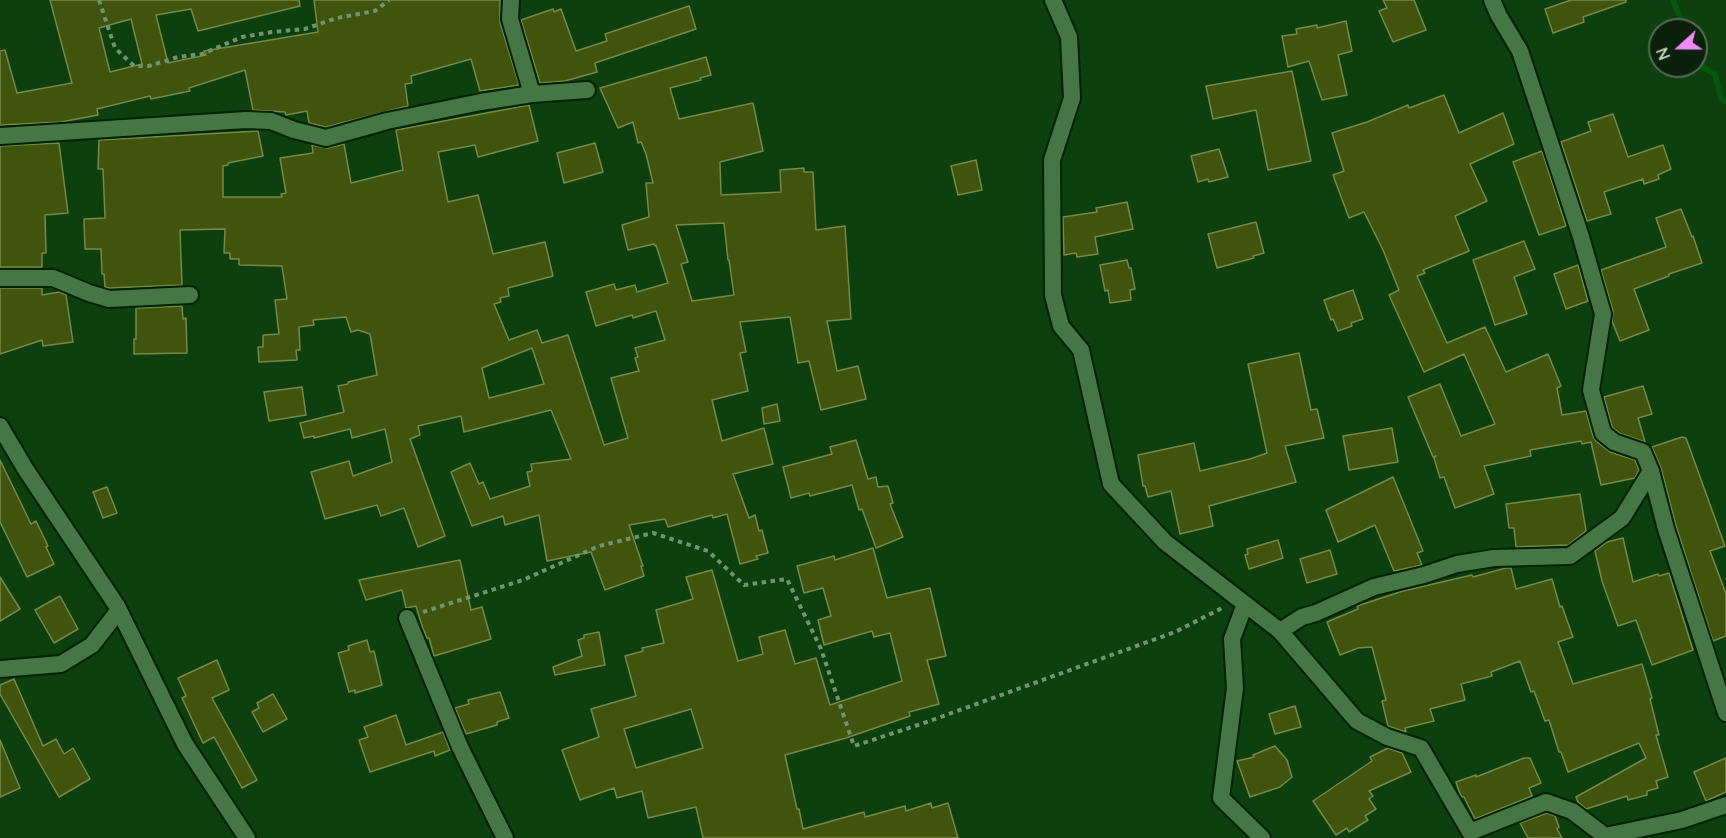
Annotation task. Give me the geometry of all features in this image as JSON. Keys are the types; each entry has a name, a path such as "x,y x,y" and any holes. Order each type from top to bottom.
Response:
{"street":[{"path":"511,0 510,19 532,94"},
{"path":"1053,0 1069,37 1072,98 1052,160 1053,295 1061,326 1081,350 1111,484 1165,542 1280,631 1357,721 1387,737 1421,748 1470,832 1546,802 1572,811 1605,836 1682,820 1726,805"},
{"path":"1492,0 1520,51 1581,237 1603,314 1591,390 1603,433 1614,442 1643,452 1651,471 1666,530 1726,713"},
{"path":"0,136 246,120 271,121 294,130 326,138 387,121 481,102 532,94 587,90"},
{"path":"0,278 53,278 109,299 190,295"},
{"path":"0,426 26,470 119,610 185,744 247,838"},
{"path":"1280,631 1302,617 1374,587 1457,564 1494,558 1570,555 1622,518 1651,471"},
{"path":"1241,602 1232,639 1235,688 1221,798 1262,838"},
{"path":"0,669 61,664 92,645 119,610"},
{"path":"407,618 460,747 505,838"}],"path":[{"path":"99,0 115,48 134,66 148,66 178,57 202,54 242,38 305,29 337,18 375,11 389,0"},
{"path":"407,618 523,580 599,546 653,533 708,551 744,585 787,579 821,649 854,746 1175,632 1241,602"}],"building":[{"path":"50,0 299,0 300,6 198,31 191,9 156,15 168,63 206,55 204,51 318,32 314,0 500,0 500,22 519,85 480,91 471,59 411,76 412,83 405,84 408,106 326,127 309,123 307,111 286,115 285,112 253,110 245,70 189,88 190,91 151,99 150,96 97,109 98,115 61,122 0,125 0,51 5,50 17,93 72,83","holes":["131,19 142,64 110,72 99,28"]},
{"path":"1383,0 1414,0 1426,30 1393,42 1379,11 1387,8"},
{"path":"1571,0 1626,0 1626,2 1583,17 1584,22 1553,33 1545,9"},
{"path":"689,6 696,29 595,63 597,72 565,81 540,83 521,20 553,9 554,12 561,9 576,51 607,41 605,34"},
{"path":"1346,21 1352,51 1338,55 1347,95 1322,100 1309,61 1288,67 1282,36 1297,34 1296,29 1317,25 1317,28"},
{"path":"706,57 711,75 670,88 679,119 753,103 763,151 720,162 721,195 781,192 780,170 804,168 804,172 813,172 816,230 845,226 851,319 827,321 837,371 858,366 866,399 821,410 809,361 798,363 790,317 740,322 746,352 740,353 748,391 712,400 722,441 764,428 773,464 733,474 749,518 755,515 759,531 762,530 768,553 756,556 758,559 740,564 727,514 713,518 712,515 668,527 665,519 629,525 643,566 641,566 644,576 605,590 591,552 547,561 539,515 505,525 503,516 472,526 451,472 470,463 479,484 483,482 490,499 530,486 527,472 532,471 531,464 571,459 551,410 464,432 461,416 418,426 420,435 410,439 445,536 418,547 404,508 381,516 377,505 325,519 311,472 349,461 353,476 392,462 385,429 352,438 350,429 314,438 314,436 304,438 300,423 344,412 338,386 377,375 370,334 358,330 351,332 346,317 313,320 314,325 299,327 300,350 296,350 297,360 259,362 258,347 263,347 263,335 279,334 275,300 287,299 282,266 239,265 239,259 230,259 230,253 224,253 225,229 180,230 182,285 105,287 101,249 85,249 84,219 105,218 103,169 98,169 99,140 258,131 263,156 223,166 223,197 282,197 281,194 286,193 280,158 313,153 312,145 328,148 344,144 351,183 403,170 396,130 529,105 538,141 478,157 475,145 438,152 448,202 478,195 493,254 545,242 553,276 508,288 509,296 500,298 501,302 494,304 509,340 537,330 542,343 568,335 604,445 628,438 611,378 639,371 635,348 665,340 656,311 633,318 632,315 596,326 586,292 614,284 616,290 635,285 637,292 668,283 656,245 628,250 622,225 649,217 646,183 653,183 646,154 641,142 638,143 633,122 618,128 600,88","holes":["724,223 734,295 692,301 681,264 688,262 676,225","532,348 544,384 489,398 482,368"]},
{"path":"1292,71 1311,161 1268,170 1256,110 1213,119 1206,86"},
{"path":"1444,95 1459,133 1503,113 1514,144 1470,164 1487,201 1455,216 1469,251 1423,270 1425,273 1417,276 1447,343 1485,327 1506,372 1548,354 1561,386 1557,388 1562,415 1586,411 1596,441 1610,452 1635,460 1639,470 1635,478 1601,485 1591,442 1582,444 1581,441 1530,450 1531,456 1484,466 1494,494 1455,508 1444,477 1440,478 1434,458 1436,456 1433,457 1408,397 1440,384 1461,436 1495,424 1464,354 1424,372 1389,295 1399,290 1383,250 1364,212 1349,218 1333,175 1344,171 1332,133 1408,105 1409,108"},
{"path":"1613,114 1628,157 1663,145 1671,169 1658,175 1659,179 1644,184 1643,179 1604,192 1611,214 1587,221 1561,142 1591,131 1588,122"},
{"path":"59,143 68,213 45,215 46,253 42,253 42,267 0,267 0,146"},
{"path":"595,143 603,172 564,183 557,153"},
{"path":"1219,149 1228,177 1209,182 1208,179 1198,182 1191,156"},
{"path":"1542,151 1566,226 1539,235 1513,162"},
{"path":"976,160 982,190 958,195 951,166"},
{"path":"1127,202 1133,229 1095,237 1098,254 1077,257 1076,253 1064,255 1063,217 1097,212 1096,208"},
{"path":"1681,209 1702,263 1634,289 1649,330 1620,341 1612,321 1613,311 1601,270 1666,247 1656,218"},
{"path":"1256,222 1264,253 1217,268 1208,234"},
{"path":"1524,241 1535,269 1514,277 1527,314 1495,325 1473,260"},
{"path":"1127,260 1135,289 1130,290 1131,300 1110,303 1100,265"},
{"path":"1578,265 1588,301 1566,309 1554,274"},
{"path":"0,288 42,288 42,295 60,292 66,295 73,342 43,346 42,340 0,354"},
{"path":"1353,290 1363,319 1338,331 1333,319 1331,320 1324,300"},
{"path":"182,306 183,319 186,318 187,353 134,354 136,308"},
{"path":"1299,353 1311,410 1317,409 1324,438 1285,446 1296,482 1209,506 1213,526 1180,534 1171,491 1148,497 1145,486 1143,486 1138,455 1194,443 1200,471 1267,453 1248,364"},
{"path":"1643,386 1652,414 1638,418 1645,442 1619,433 1612,427 1604,397"},
{"path":"302,387 306,415 269,421 264,392"},
{"path":"777,404 780,421 764,424 762,408"},
{"path":"1392,428 1398,462 1349,470 1343,436"},
{"path":"1682,437 1686,438 1725,546 1710,551 1726,594 1726,636 1713,641 1676,526 1661,468 1652,447"},
{"path":"856,440 868,479 876,477 878,487 888,486 893,503 890,504 903,537 876,548 862,509 859,510 852,485 810,496 809,493 791,498 783,467 832,454 830,447"},
{"path":"0,460 31,524 36,521 54,564 27,577 0,522"},
{"path":"1393,477 1423,551 1417,553 1422,565 1394,571 1375,525 1338,542 1326,510"},
{"path":"107,487 117,513 103,518 93,492"},
{"path":"1580,494 1586,531 1568,545 1516,547 1514,528 1509,528 1506,504"},
{"path":"1623,538 1633,582 1669,573 1693,650 1652,665 1636,620 1618,626 1602,581 1595,551 1607,542"},
{"path":"1278,540 1283,558 1249,569 1245,555 1248,554 1247,549"},
{"path":"873,548 887,598 930,588 946,656 927,660 939,704 909,712 910,716 846,738 785,755 803,829 864,812 865,817 905,806 906,811 931,803 932,808 948,803 958,838 703,838 696,807 648,818 642,791 617,798 614,788 580,800 562,750 599,737 591,709 636,696 625,656 643,651 642,648 664,643 656,610 693,599 686,577 712,570 738,661 763,654 759,637 785,630 795,664 816,658 830,705 902,681 890,633 874,637 872,631 824,645 818,620 831,616 823,588 804,593 797,566 834,556 835,560","holes":["691,709 703,748 636,768 624,729"]},
{"path":"1330,550 1337,574 1307,583 1300,559"},
{"path":"460,560 471,610 482,607 491,639 434,656 416,606 406,608 402,590 366,600 359,580"},
{"path":"1511,568 1516,589 1552,579 1560,607 1562,606 1573,637 1558,642 1573,684 1642,664 1652,698 1650,699 1659,735 1656,735 1668,777 1656,781 1658,788 1647,791 1647,795 1628,800 1627,796 1586,809 1578,802 1576,797 1646,758 1639,743 1568,772 1549,720 1545,721 1520,661 1491,672 1492,676 1461,684 1465,700 1430,709 1434,721 1405,728 1406,732 1388,726 1382,701 1386,700 1372,647 1358,648 1340,655 1327,622 1358,609 1357,606 1403,591"},
{"path":"0,577 20,609 0,621"},
{"path":"60,596 78,629 54,643 35,610"},
{"path":"599,632 605,665 555,675 553,667 582,656 578,640 584,638 584,635"},
{"path":"367,640 370,652 374,651 382,685 355,693 355,690 349,692 338,653 349,650 348,646"},
{"path":"217,660 229,690 212,698 257,780 242,788 214,737 203,743 182,698 186,696 178,678"},
{"path":"14,679 43,746 56,739 64,754 73,748 90,779 59,797 0,694 0,685"},
{"path":"500,692 509,718 497,722 497,725 466,734 455,708 469,704 468,700"},
{"path":"273,694 287,719 263,732 252,712 259,708 257,703"},
{"path":"1295,706 1301,727 1275,734 1269,714"},
{"path":"396,715 406,745 443,732 450,750 435,756 434,751 370,772 359,740 368,737 364,727"},
{"path":"0,740 20,788 0,797"},
{"path":"1275,746 1287,760 1292,777 1280,787 1250,797 1237,761 1254,757 1253,755"},
{"path":"1388,748 1402,753 1411,772 1369,791 1373,796 1369,799 1376,809 1365,816 1368,820 1349,832 1347,828 1336,835 1313,801 1372,761 1370,757"},
{"path":"1524,758 1530,758 1541,783 1529,788 1532,796 1475,819 1464,797 1460,794 1456,782 1476,775 1476,777"},
{"path":"1726,758 1726,792 1706,801 1694,772"},
{"path":"1547,813 1555,816 1559,827 1557,829 1562,838 1528,838 1520,823"}],"waterway":[{"path":"1673,0 1680,18"},
{"path":"1708,70 1715,74 1721,98 1726,102"}]}
